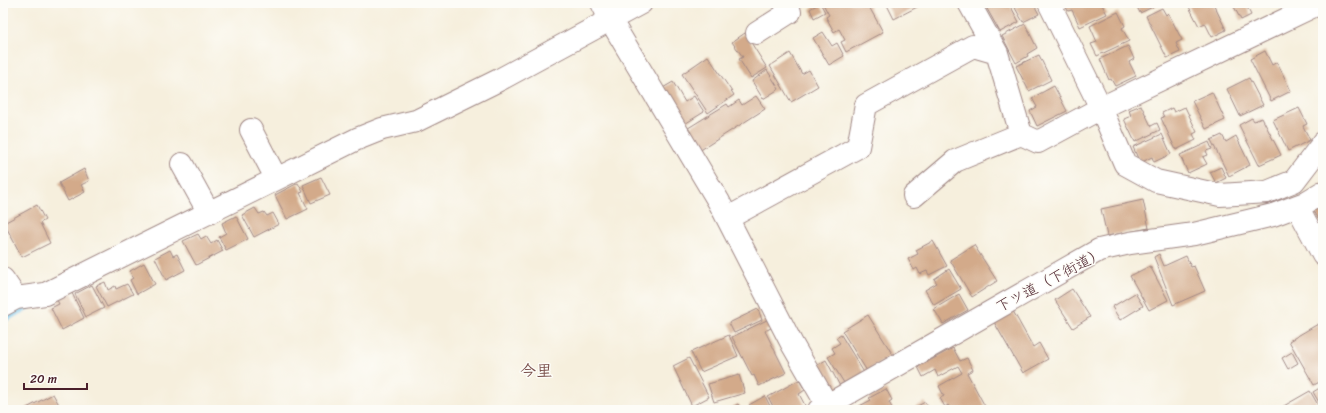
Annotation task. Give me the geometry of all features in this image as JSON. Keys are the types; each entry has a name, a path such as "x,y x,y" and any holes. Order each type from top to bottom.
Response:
{"street":[{"path":"3,278 9,302 45,294 357,139 382,129 416,121 499,80 606,12 641,3"},
{"path":"757,33 790,12 785,3"},
{"path":"969,3 997,53 1021,134"},
{"path":"1049,3 1101,108 1125,164 1156,181 1220,195 1270,203 1294,181 1323,143"},
{"path":"914,196 955,161 1021,134 1038,142 1101,108 1318,8"},
{"path":"606,12 728,218 825,408"},
{"path":"728,218 858,146 866,105 973,46 997,53"},
{"path":"251,130 276,178"},
{"path":"182,164 208,213"},
{"name":"下ツ道（下街道）","path":"825,408 1099,250 1130,243 1194,234 1270,203 1296,206 1305,203 1323,192"},
{"path":"1296,206 1323,255"}],"building":[{"path":"820,3 825,12 814,18 810,9"},
{"path":"867,3 883,32 846,52 841,42 845,40 839,29 834,32 826,17 829,15 823,4"},
{"path":"886,3 918,3 919,6 894,19"},
{"path":"992,3 1009,3 1019,22 1000,32 986,7"},
{"path":"1024,3 1033,3 1039,14 1023,22 1015,8"},
{"path":"1064,3 1101,3 1107,14 1080,27 1072,10 1068,11"},
{"path":"1135,3 1161,3 1140,13"},
{"path":"1187,3 1213,3 1226,30 1212,37 1205,23 1199,26"},
{"path":"1232,3 1249,3 1246,5 1251,15 1241,20"},
{"path":"1162,8 1166,15 1168,13 1182,40 1176,43 1180,52 1167,58 1146,16"},
{"path":"1118,12 1125,26 1122,28 1129,41 1097,56 1091,44 1097,42 1090,26"},
{"path":"1025,24 1037,48 1027,54 1028,56 1016,63 1002,36"},
{"path":"823,32 832,46 837,43 844,56 829,65 813,38"},
{"path":"745,33 767,68 751,78 739,59 743,57 732,42"},
{"path":"1128,46 1134,59 1129,62 1136,76 1115,86 1111,79 1109,80 1100,59"},
{"path":"1265,51 1272,65 1277,62 1291,91 1271,101 1250,59"},
{"path":"790,53 802,74 809,70 818,86 791,102 770,66"},
{"path":"1039,55 1051,80 1029,91 1016,66"},
{"path":"708,56 734,95 708,113 682,74"},
{"path":"767,70 779,89 763,99 752,81"},
{"path":"1249,78 1263,105 1240,116 1227,89"},
{"path":"673,82 685,102 694,96 704,112 683,125 661,89"},
{"path":"1054,86 1067,111 1037,126 1030,111 1037,107 1032,98"},
{"path":"1212,92 1225,120 1206,129 1192,101"},
{"path":"756,96 765,109 699,151 685,130 727,104 729,107 739,100 742,105"},
{"path":"1141,105 1151,126 1157,123 1160,130 1135,142 1124,119 1131,116 1129,110"},
{"path":"1185,107 1197,132 1193,134 1196,140 1176,150 1161,118 1164,117 1162,113 1172,108 1174,112"},
{"path":"1299,108 1307,124 1303,126 1310,140 1288,151 1273,120"},
{"path":"1252,118 1254,121 1262,118 1281,155 1259,165 1239,125"},
{"path":"1162,134 1171,154 1154,162 1152,157 1140,163 1133,147"},
{"path":"1222,135 1226,142 1236,136 1250,165 1229,176 1211,140"},
{"path":"1209,142 1212,149 1206,151 1208,155 1203,157 1207,164 1188,173 1180,155"},
{"path":"1221,167 1226,178 1216,183 1210,172"},
{"path":"84,169 89,181 81,185 85,192 68,201 59,183"},
{"path":"321,177 330,195 311,203 303,185"},
{"path":"298,183 303,192 300,193 308,209 287,219 275,195"},
{"path":"1143,200 1149,228 1107,236 1101,209"},
{"path":"37,205 45,220 40,223 50,243 22,257 4,223"},
{"path":"1323,206 1323,226 1314,211"},
{"path":"255,208 259,214 264,212 267,216 273,213 279,224 254,237 242,215"},
{"path":"236,216 248,239 226,250 219,237 226,233 222,223"},
{"path":"198,234 201,239 206,236 211,244 217,240 223,251 196,265 183,241"},
{"path":"933,241 947,266 929,275 927,271 920,274 917,268 914,270 908,259 918,254 916,250"},
{"path":"974,245 997,281 972,297 950,260"},
{"path":"170,250 173,256 177,254 185,270 166,280 155,258"},
{"path":"1159,254 1164,266 1186,256 1191,267 1194,266 1205,291 1173,305 1154,257"},
{"path":"144,263 155,284 137,294 130,280 133,278 130,271"},
{"path":"1150,266 1168,300 1149,310 1130,276"},
{"path":"949,269 961,289 934,305 925,290 937,283 934,279"},
{"path":"105,282 108,290 115,286 116,289 127,284 133,294 107,307 96,286"},
{"path":"92,285 104,308 86,317 75,294"},
{"path":"1072,289 1090,317 1073,328 1055,300"},
{"path":"72,293 84,318 62,330 51,308 59,304 57,300"},
{"path":"1135,293 1143,306 1120,320 1112,307"},
{"path":"959,294 968,310 943,324 934,309"},
{"path":"758,309 762,320 734,333 729,323"},
{"path":"1013,311 1033,347 1039,343 1048,359 1023,373 994,322"},
{"path":"868,315 893,355 867,371 842,331"},
{"path":"771,318 775,326 765,331 786,373 759,386 754,375 752,376 732,337"},
{"path":"1318,324 1323,333 1323,380 1314,385 1289,341"},
{"path":"729,335 738,356 701,372 691,352"},
{"path":"841,335 865,374 846,386 828,357 835,353 832,348 840,343 836,338"},
{"path":"953,348 960,361 967,358 973,370 967,373 987,410 951,410 948,405 945,407 940,398 944,396 939,386 962,373 958,366 938,377 935,370 923,377 918,367"},
{"path":"1292,352 1298,363 1288,369 1282,358"},
{"path":"689,358 709,397 692,406 673,366"},
{"path":"826,360 841,388 823,398 814,367"},
{"path":"739,375 745,393 714,402 708,384"},
{"path":"799,380 805,390 799,394 807,409 775,410 768,397"},
{"path":"1323,386 1323,409 1313,392"},
{"path":"886,389 892,400 889,402 893,410 852,410 871,400 869,398"},
{"path":"1310,391 1321,410 1284,410 1282,407"},
{"path":"53,394 62,410 23,410"},
{"path":"765,396 772,410 752,410 749,405"},
{"path":"925,402 930,410 910,410"},
{"path":"738,404 742,410 727,410"}],"waterway":[{"path":"3,320 27,307"}],"district":[{"name":"今里","path":"536,370"}]}
